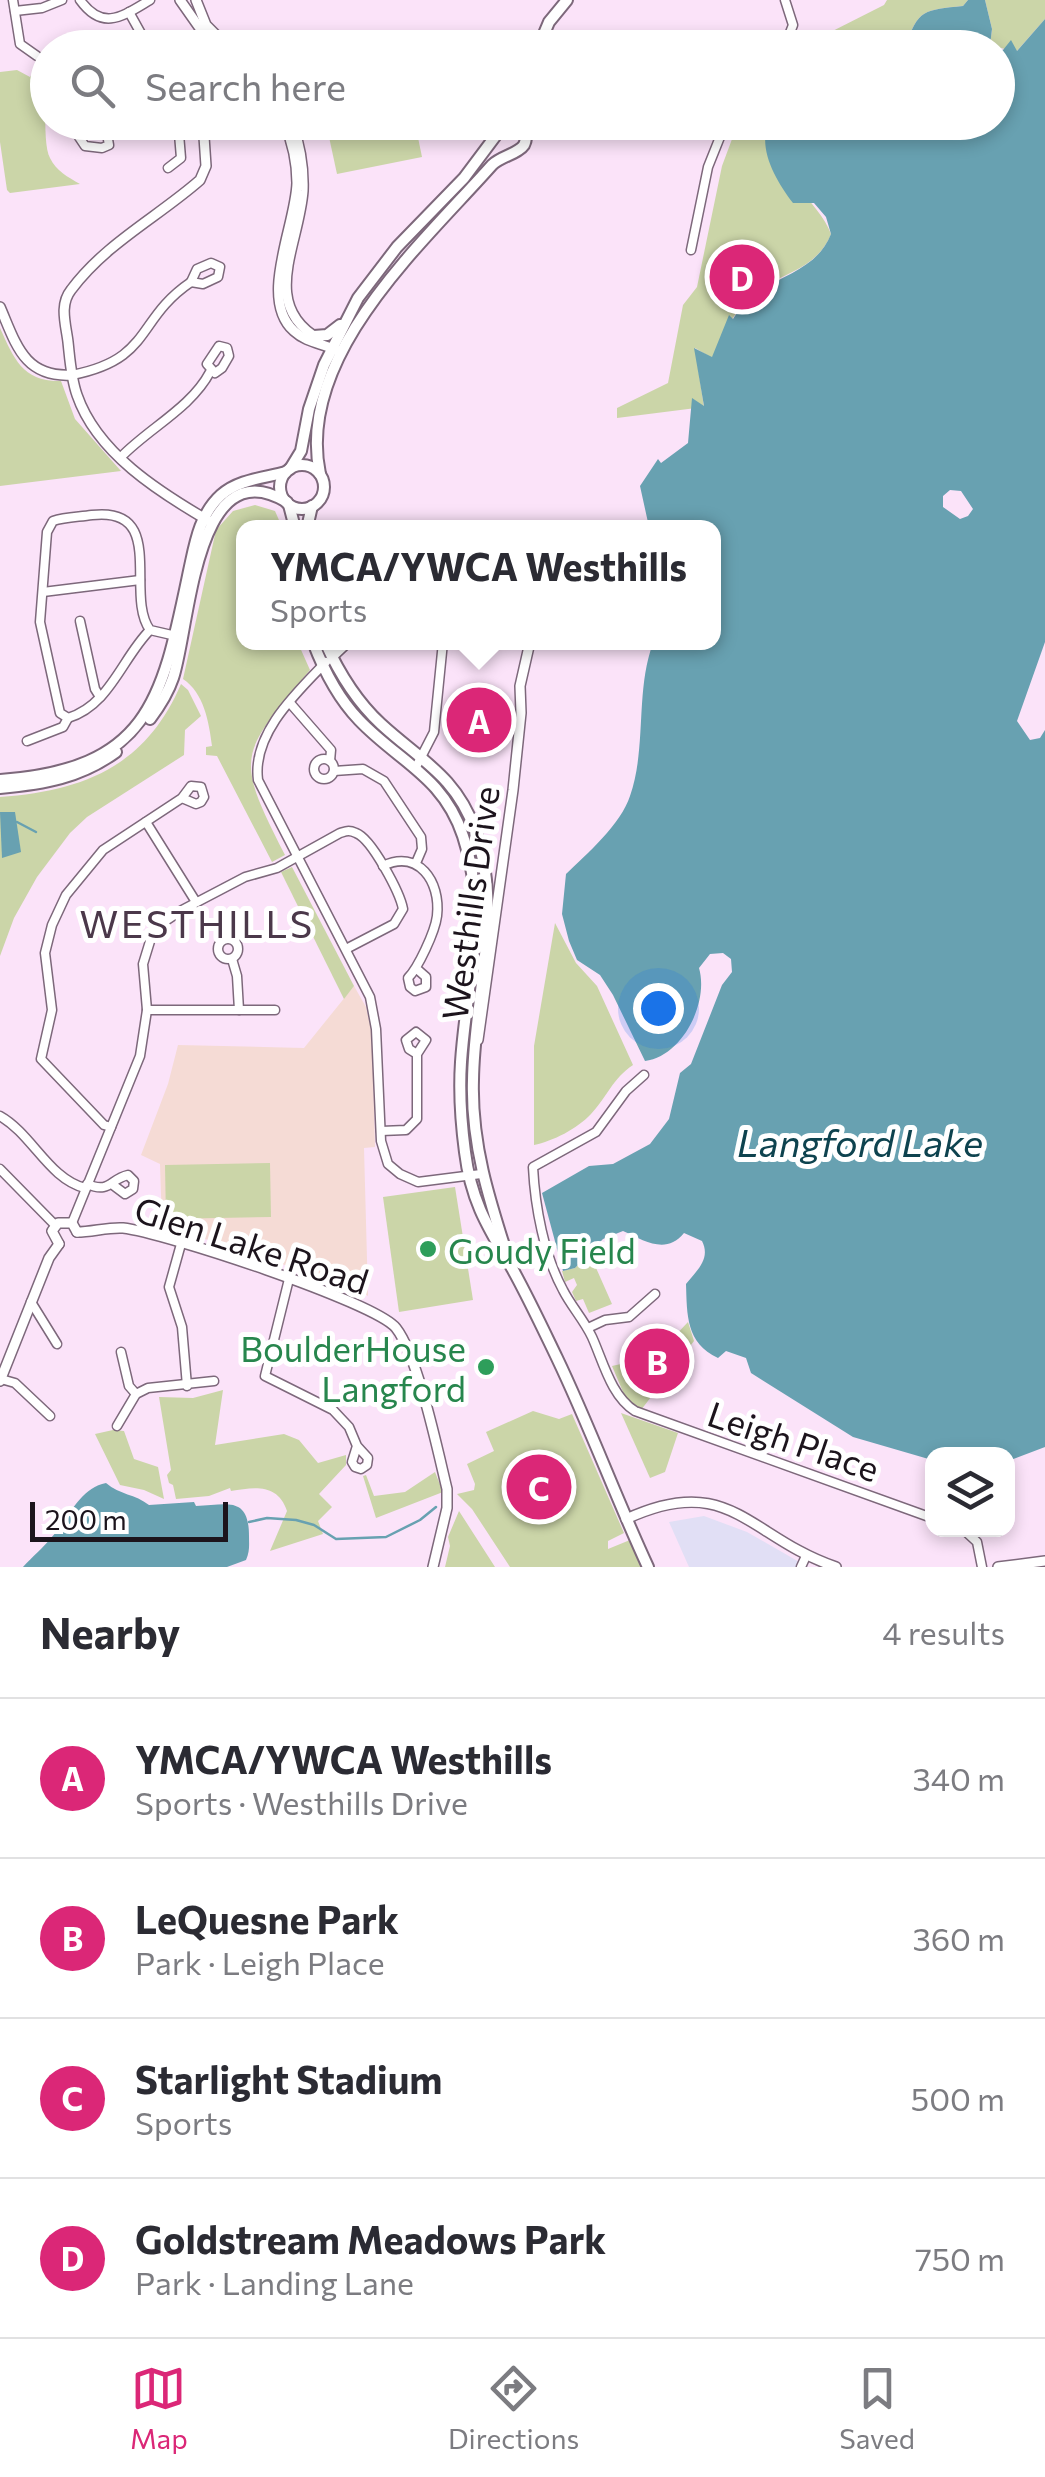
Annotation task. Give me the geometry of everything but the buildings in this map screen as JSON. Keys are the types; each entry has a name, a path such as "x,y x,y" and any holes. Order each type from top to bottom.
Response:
{"main road":[{"path":"546,30 566,0"},
{"path":"293,520 281,490 301,450 328,346 384,262 464,178 492,140"},
{"path":"498,140 511,152"},
{"path":"309,520 312,506 324,493 314,445 316,424 343,353 390,275 493,164 522,148 523,140"},
{"path":"314,336 327,335 344,321"},
{"path":"0,788 59,780 92,768 142,729 172,682 207,520 230,488 309,466 320,474"},
{"path":"207,520 244,492 266,492 300,509 312,506"},
{"path":"0,780 59,773 93,758 125,736 156,697 179,637"},
{"path":"316,650 332,685 359,720 448,781 469,815 488,884 488,934 474,1052 473,1105 482,1174 511,1267"},
{"path":"329,650 366,708 419,762 439,789 453,812 471,862 476,942 460,1095 468,1176 486,1229 511,1267 564,1373 648,1567"}],"street":[{"path":"14,0 20,44 30,51"},
{"path":"15,12 62,0"},
{"path":"80,0 99,17 113,19 150,0"},
{"path":"180,0 202,30"},
{"path":"196,0 210,30"},
{"path":"785,0 791,30"},
{"path":"129,12 140,30"},
{"path":"168,168 181,158 180,140"},
{"path":"204,140 206,166 200,180 123,238 68,293 64,308 72,375 87,417 152,486 207,520"},
{"path":"292,140 297,184 278,300 294,331 316,344 328,346"},
{"path":"295,140 301,154 303,190 285,295 291,316 343,353"},
{"path":"691,250 708,167 719,140"},
{"path":"0,307 29,363 53,376 72,375 104,367 126,354 138,344 168,300 191,282"},
{"path":"121,457 186,402 210,372"},
{"path":"68,718 56,707 41,636 50,524 60,519 102,514 122,520 134,530 140,548 142,615 150,630 179,637"},
{"path":"43,592 140,580"},
{"path":"80,621 100,697"},
{"path":"28,741 63,727 68,718 100,697 150,630"},
{"path":"339,650 264,736 256,770 262,792 365,985 375,1018 384,1156 406,1178 424,1182 482,1174"},
{"path":"419,762 434,732 444,650"},
{"name":"Westhills Drive","path":"474,1052 483,1024 514,782 520,686 528,650"},
{"path":"290,704 332,751 334,771"},
{"path":"330,761 319,761 314,771 323,779 334,771"},
{"path":"334,771 362,769 384,782 421,837 422,849 416,863"},
{"path":"111,1127 104,1125 41,1059 52,1010 45,954 56,914 80,875 113,842 182,798"},
{"path":"146,822 196,902"},
{"path":"55,1225 53,1237 59,1244 70,1244 86,1186 140,1056 146,1010 143,964 151,938 164,922 245,877 271,870 340,833 352,831 364,838 383,866 401,900 401,916 394,924 346,949"},
{"path":"383,866 397,860 416,863 430,878 438,908 418,970"},
{"path":"232,958 239,1010"},
{"path":"146,1010 274,1010"},
{"path":"380,1132 402,1130 416,1122 416,1054"},
{"name":"Leigh Place","path":"644,1074 626,1091 596,1132 533,1168 536,1198 554,1270 565,1295 588,1328 613,1385 630,1409 925,1515"},
{"path":"0,1116 21,1132 64,1179 86,1186 113,1186"},
{"path":"0,1169 55,1225"},
{"path":"55,1225 64,1220 74,1228"},
{"name":"Glen Lake Road","path":"74,1228 123,1228 181,1244 367,1308 399,1332 422,1396 447,1489 447,1508 433,1567"},
{"path":"50,1416 14,1382 0,1380 49,1258 59,1244"},
{"path":"181,1244 169,1287 182,1327 187,1386"},
{"path":"289,1279 265,1376 333,1410 349,1428 357,1446"},
{"path":"588,1328 605,1320 629,1317 655,1294"},
{"path":"31,1302 56,1344"},
{"path":"121,1352 136,1394"},
{"path":"117,1426 136,1394 148,1388 214,1382"},
{"path":"626,1519 669,1503 707,1502 732,1510 806,1556 836,1567"},
{"path":"972,1537 977,1542 982,1567"},
{"path":"801,1567 806,1556"},
{"path":"998,1567 1045,1561"}],"shaded area":[{"path":"354,986 366,1007 372,1033 375,1147 364,1148 368,1296 359,1289 162,1225 160,1164 141,1155 178,1045 304,1048"},
{"path":"704,1516 747,1532 808,1567 689,1567 669,1522"}],"green space":[{"path":"887,0 968,0 963,6 924,14 912,30 835,30"},
{"path":"985,0 1045,0 1045,19 1016,52 1015,30 992,29"},
{"path":"17,70 30,77 30,140 46,140 56,167 80,184 10,193 7,190 0,142 0,72"},
{"path":"330,140 418,140 422,157 337,174"},
{"path":"732,140 767,140 779,164 831,234 806,264 744,303 712,358 695,348 704,407 617,418 617,408 668,383 683,305 697,287 722,166"},
{"path":"0,328 21,367 37,378 61,381 75,419 121,471 0,486"},
{"path":"255,505 275,511 279,520 236,520 236,650 301,650 310,670 269,721 252,756 257,795 285,855 272,862 217,756 206,755 206,747 212,746 207,718 201,700 183,679 216,530 233,511"},
{"path":"181,684 201,716 185,730 184,755 87,817 70,833 37,877 14,918 0,956 0,797 59,788 109,769 150,735"},
{"path":"292,867 354,986 344,999 281,872"},
{"path":"555,923 576,963 597,986 633,1065 585,1119 564,1134 534,1145 534,1046"},
{"path":"270,1163 271,1217 166,1219 165,1165"},
{"name":"Goudy Field","path":"455,1187 473,1300 399,1312 383,1197"},
{"path":"589,1252 612,1304 589,1313 583,1299 576,1301 572,1292 577,1285 574,1278 565,1282 562,1271 575,1268"},
{"path":"688,1322 694,1341 641,1410 629,1406 612,1366 656,1356"},
{"path":"223,1390 215,1445 284,1434 299,1440 318,1463 346,1455 346,1465 319,1494 332,1507 318,1521 323,1534 270,1551 287,1511 278,1496 264,1489 230,1488 209,1496 176,1499 167,1475 171,1470 159,1397 193,1398"},
{"path":"533,1411 559,1419 572,1414 624,1533 608,1541 608,1549 630,1540 643,1567 510,1567 472,1509 457,1494 474,1490 467,1464 494,1451 486,1432"},
{"path":"621,1413 678,1433 665,1472 650,1478"},
{"path":"124,1431 134,1459 158,1467 164,1499 120,1485 95,1434"},
{"path":"435,1472 443,1492 376,1518 363,1476 366,1475 374,1496 405,1492"},
{"path":"459,1511 495,1567 445,1567 448,1537"}],"water":[{"path":"968,0 985,0 992,30 912,30 924,14 963,6"},
{"name":"Langford Lake","path":"1045,19 1045,642 1017,721 1030,740 1040,738 1045,730 1045,1447 1015,1458 1015,1447 925,1447 925,1458 853,1437 751,1373 746,1358 726,1351 718,1358 707,1352 690,1327 686,1284 704,1259 702,1241 684,1233 670,1243 655,1244 623,1231 603,1239 575,1268 563,1271 542,1193 589,1166 613,1164 650,1144 669,1119 680,1073 691,1064 722,985 732,972 731,959 723,953 710,954 699,968 700,996 690,1025 671,1049 645,1061 600,975 577,960 562,914 566,874 611,828 630,796 651,650 721,650 721,520 647,520 640,486 658,459 661,463 688,443 692,398 704,406 694,348 712,357 729,315 733,319 752,296 808,263 831,234 826,217 814,203 793,203 770,165 765,140 1015,140 1015,47 1017,51","holes":["950,490 961,491 973,509 960,519 943,507 943,496"]},
{"path":"0,812 15,812 21,852 2,858"},
{"path":"106,1483 149,1505 194,1502 196,1506 226,1504 240,1508 248,1523 246,1560 227,1567 23,1567 81,1498"}],"waterway":[{"path":"17,822 36,832"},
{"path":"249,1522 267,1518 296,1520 314,1525 336,1539 386,1537 436,1507"}],"place":[{"name":"Goldstream Meadows Park","path":"742,277"},
{"name":"YMCA/YWCA Westhills","path":"479,720"},
{"name":"Goudy Field","path":"428,1249"},
{"name":"LeQuesne Park","path":"657,1361"},
{"name":"BoulderHouse Langford","path":"486,1367"},
{"name":"Starlight Stadium","path":"539,1487"}],"district":[{"name":"WESTHILLS","path":"197,922"}]}
